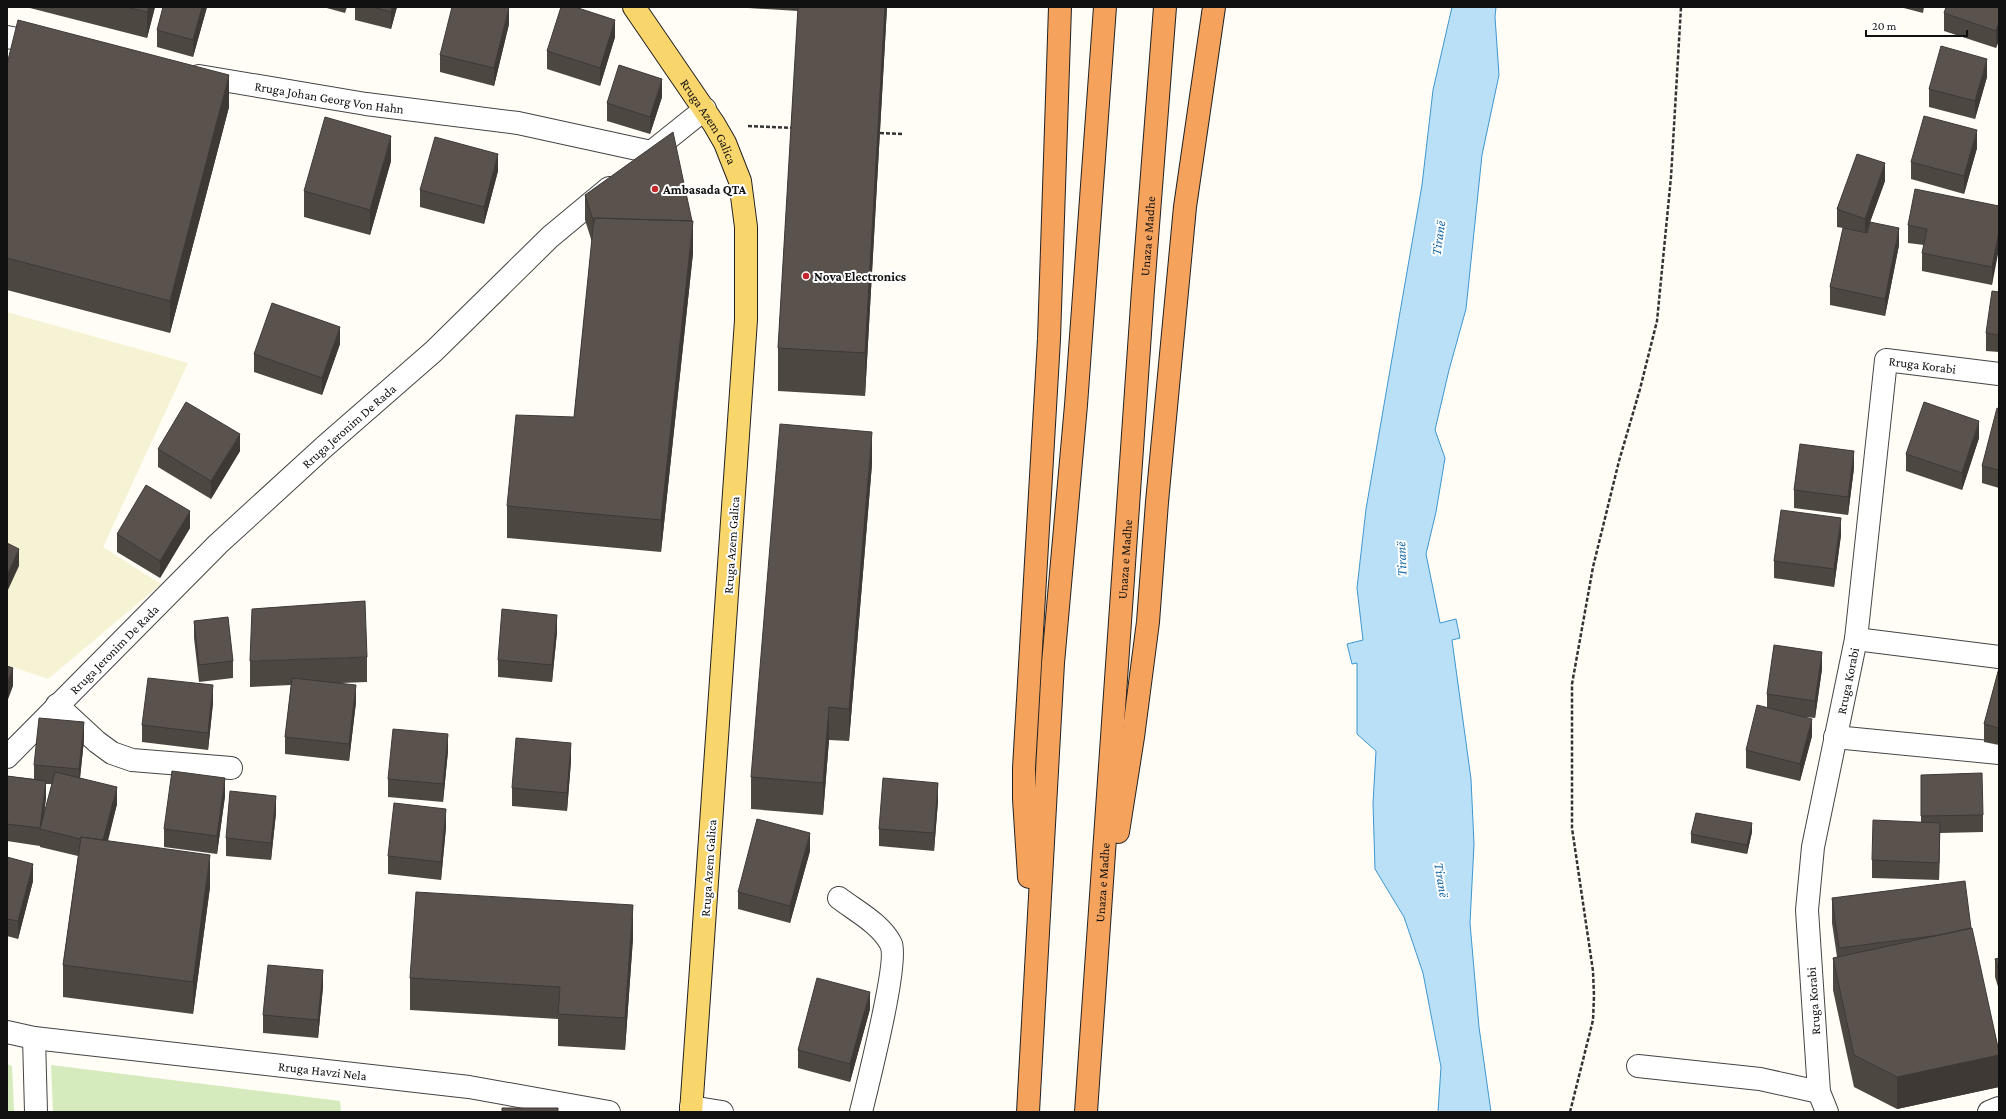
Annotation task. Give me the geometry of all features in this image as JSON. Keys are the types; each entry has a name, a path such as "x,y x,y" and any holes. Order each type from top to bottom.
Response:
{"highway":[{"path":"1036,966 1024,799 1024,768 1049,339 1060,7"},
{"path":"1028,1112 1053,663 1076,405 1105,7"},
{"name":"Unaza e Madhe","path":"1086,1112 1142,298 1165,7"},
{"path":"1096,969 1133,737 1148,622 1157,502 1184,207 1214,7"}],"main road":[{"name":"Rruga Azem Galica","path":"634,7 725,143 740,181 746,227 746,320 691,1110"}],"street":[{"path":"7,37 60,48"},
{"name":"Rruga Johan Georg Von Hahn","path":"182,72 366,104 518,123 652,152"},
{"name":"Rruga Jeronim De Rada","path":"7,757 57,704 218,544 330,442 434,351 550,237 652,152 709,117"},
{"name":"Rruga Korabi","path":"1827,1112 1819,1092 1807,910 1813,847 1856,639 1886,360 1999,374"},
{"path":"1856,639 1999,657"},
{"path":"57,704 97,742 112,753 132,760 231,768"},
{"path":"1836,738 1999,753"},
{"path":"839,898 880,929 892,945 890,982 861,1112"},
{"name":"Rruga Havzi Nela","path":"7,1032 34,1038 469,1087 609,1112"},
{"path":"34,1038 36,1112"},
{"path":"1638,1066 1760,1079 1819,1092"},
{"path":"1989,1112 1999,1108"},
{"path":"691,1110 722,1112"}],"path":[{"path":"1570,1112 1593,1020 1594,996 1593,971 1572,828 1572,684 1593,567 1619,461 1657,321 1671,178 1682,7"},
{"path":"709,117 794,128"},
{"path":"880,133 902,134"}],"shaded area":[{"path":"7,312 188,363 103,547 161,584 48,679 7,665"}],"green space":[{"path":"7,1064 12,1066 14,1112 7,1112"},
{"path":"51,1065 340,1101 341,1112 53,1112"}],"water":[{"name":"Tiranë","path":"1452,7 1496,7 1495,17 1499,75 1482,155 1466,309 1449,370 1435,430 1445,458 1436,512 1426,554 1440,623 1456,619 1460,638 1452,640 1471,779 1474,844 1470,923 1479,1027 1491,1112 1438,1112 1441,1067 1423,973 1404,917 1375,869 1373,803 1376,751 1357,734 1357,663 1352,664 1347,644 1363,640 1357,588 1366,509 1422,185 1433,90"}],"building":[{"path":"126,7 149,7 147,12"},
{"path":"163,7 202,7 193,40 157,30"},
{"path":"373,7 392,7 391,12"},
{"path":"452,7 509,7 494,68 440,55"},
{"path":"561,7 575,7 615,20 600,68 547,51"},
{"path":"798,7 885,7 865,353 778,348"},
{"path":"1946,7 1999,7 1999,22 1996,31 1944,13"},
{"path":"18,20 229,75 170,301 7,258 7,64"},
{"path":"1941,46 1987,59 1975,101 1929,89"},
{"path":"619,65 662,79 650,117 607,103"},
{"path":"1924,116 1977,130 1964,176 1911,162"},
{"path":"325,117 391,136 370,210 304,191"},
{"path":"673,132 692,221 594,218 594,223 585,195"},
{"path":"435,137 498,154 484,207 420,190"},
{"path":"1857,154 1885,163 1865,219 1837,209"},
{"path":"1915,189 1999,206 1999,231 1992,267 1922,253 1927,229 1908,225"},
{"path":"594,218 693,221 661,520 507,506 516,415 574,417"},
{"path":"1870,222 1899,228 1885,299 1830,287 1843,228 1867,233"},
{"path":"1992,291 1999,292 1999,335 1986,333"},
{"path":"272,303 340,327 322,378 254,354"},
{"path":"186,402 240,434 211,481 158,449"},
{"path":"1924,402 1979,421 1962,473 1906,454"},
{"path":"1997,408 1999,409 1999,470 1982,466"},
{"path":"780,424 872,432 849,709 829,707 823,783 751,777"},
{"path":"1800,444 1854,451 1848,497 1794,490"},
{"path":"146,485 190,511 160,561 117,534"},
{"path":"1781,510 1841,518 1834,569 1774,561"},
{"path":"7,543 19,549 7,575"},
{"path":"365,601 367,657 250,661 252,609"},
{"path":"502,609 557,615 552,665 498,660"},
{"path":"228,617 233,661 199,665 194,621"},
{"path":"1774,645 1822,652 1815,701 1767,694"},
{"path":"7,666 13,668 7,684"},
{"path":"1999,668 1999,728 1984,724"},
{"path":"148,678 213,685 208,733 142,725"},
{"path":"292,678 356,685 349,744 285,737"},
{"path":"1757,705 1812,719 1800,764 1746,750"},
{"path":"39,718 84,722 79,769 34,765"},
{"path":"393,729 448,734 443,784 388,779"},
{"path":"516,738 571,743 567,793 512,788"},
{"path":"172,771 225,778 217,836 164,829"},
{"path":"55,772 117,787 103,840 81,837 80,839 40,829"},
{"path":"1982,773 1983,815 1921,816 1921,775"},
{"path":"7,776 46,781 40,828 7,824"},
{"path":"883,778 938,783 934,833 879,829"},
{"path":"230,791 276,796 271,843 226,838"},
{"path":"394,803 446,809 441,862 388,856"},
{"path":"1696,813 1752,823 1747,845 1691,834"},
{"path":"757,819 810,833 790,906 738,892"},
{"path":"1873,820 1940,823 1939,863 1872,860"},
{"path":"81,837 210,855 193,982 63,965"},
{"path":"7,857 33,864 18,921 7,919"},
{"path":"1965,881 1971,928 1940,935 1839,948 1832,898"},
{"path":"416,892 633,905 625,1018 558,1014 560,987 410,978"},
{"path":"1972,928 1999,1055 1897,1077 1854,1055 1833,958"},
{"path":"1999,958 1999,972 1995,959"},
{"path":"268,965 323,970 318,1020 263,1015"},
{"path":"817,978 870,992 850,1064 798,1050"},
{"path":"502,1108 558,1108 558,1112 502,1112"}],"place":[{"name":"Ambasada QTA","path":"655,189"},
{"name":"Nova Electronics","path":"806,276"}]}
